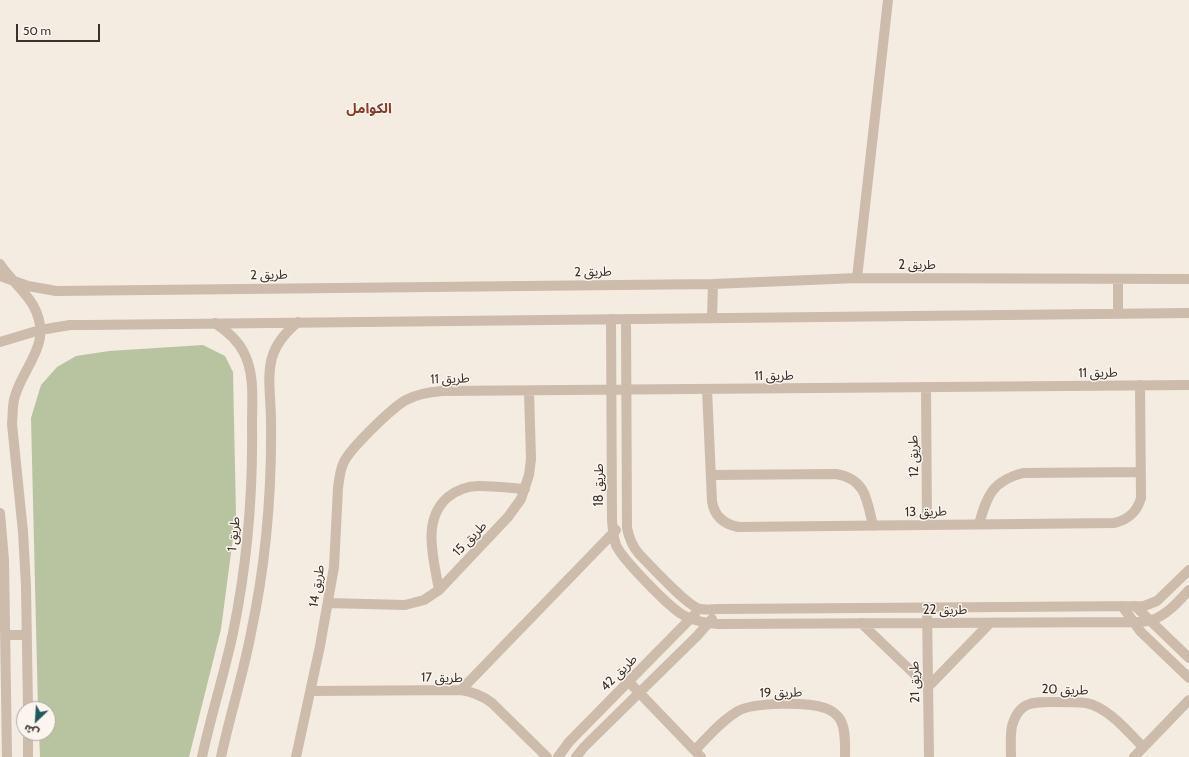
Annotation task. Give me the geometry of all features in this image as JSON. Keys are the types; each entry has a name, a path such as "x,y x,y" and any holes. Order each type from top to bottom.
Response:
{"street":[{"path":"857,278 888,0"},
{"path":"0,264 33,305 39,319 40,330 40,342 36,354 23,376 15,397 12,424 23,532 28,701"},
{"name":"طريق 2","path":"0,276 28,286 56,291 713,284 857,278 1118,280 1189,279"},
{"path":"1118,280 1118,314"},
{"path":"712,318 713,284"},
{"path":"0,342 8,341 40,330 87,324 1189,313"},
{"name":"طريق 18","path":"611,319 613,533 615,543 620,554 672,608 690,619"},
{"path":"626,319 628,538 633,546 685,599 700,609"},
{"path":"221,757 252,633 264,556 268,522 271,453 269,369 272,355 278,342 287,331 298,322"},
{"name":"طريق 1","path":"202,757 237,612 247,542 252,471 252,383 250,368 245,353 236,340 226,330 215,323"},
{"name":"طريق 13","path":"707,389 712,501 715,512 719,518 731,526 738,527 873,526 1114,523 1123,521 1138,507 1141,493 1140,385"},
{"name":"طريق 11","path":"373,429 396,407 406,400 429,392 442,391 1189,385"},
{"name":"طريق 12","path":"926,387 927,525"},
{"name":"طريق 15","path":"328,603 405,605 424,600 439,590 508,517 521,499 529,475 531,459 529,391"},
{"name":"طريق 14","path":"296,757 311,691 334,567 339,476 343,463 349,453 373,429"},
{"path":"979,524 986,502 992,490 1011,476 1023,473 1141,472"},
{"path":"711,475 846,475 861,487 865,494 873,526"},
{"path":"439,590 433,554 432,525 436,512 443,502 453,493 466,488 478,486 525,490"},
{"path":"0,513 5,635 7,757"},
{"path":"460,690 627,518"},
{"name":"طريق 22","path":"700,609 1144,606 1157,601 1189,570"},
{"name":"طريق 22","path":"690,619 708,624 1133,622 1150,621 1170,610 1189,590"},
{"path":"1122,606 1141,632 1189,678"},
{"path":"1135,606 1189,658"},
{"name":"طريق 21","path":"927,608 929,757"},
{"name":"طريق 42","path":"558,757 569,742 700,609"},
{"path":"576,757 584,747 708,624 719,609"},
{"path":"861,623 928,687 990,623"},
{"path":"5,635 26,635"},
{"path":"629,682 698,754"},
{"name":"طريق 17","path":"311,691 460,690 472,692 483,696 547,757"},
{"path":"1134,757 1189,700"},
{"name":"طريق 20","path":"1011,757 1011,734 1016,717 1020,709 1026,705 1037,702 1086,703 1099,707 1144,747"},
{"name":"طريق 19","path":"698,754 725,721 736,712 746,708 777,704 826,708 834,713 841,721 844,731 845,757"},
{"path":"28,741 28,757"}],"green space":[{"path":"203,345 225,356 233,372 236,515 221,629 189,757 40,757 39,741 56,741 56,701 38,701 31,418 41,385 57,367 76,356 109,351"}],"district":[{"name":"الكوامل","path":"369,109"}]}
